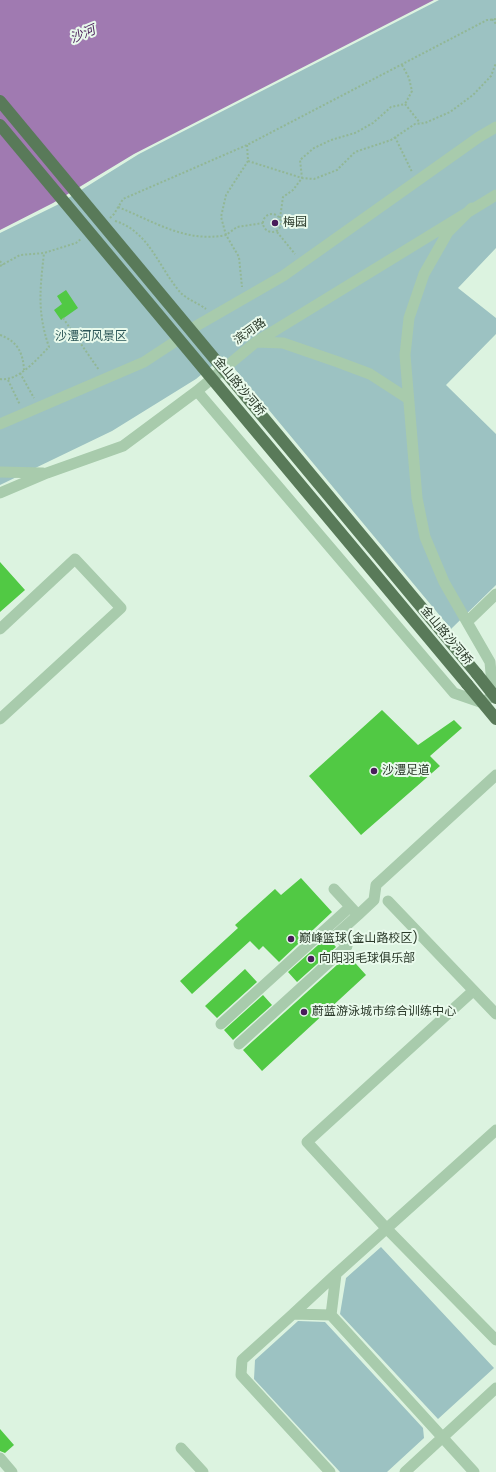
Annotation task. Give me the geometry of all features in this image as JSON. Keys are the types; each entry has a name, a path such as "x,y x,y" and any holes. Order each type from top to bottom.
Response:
{"main road":[{"name":"金山路沙河桥","path":"0,101 495,696"},
{"name":"金山路沙河桥","path":"0,125 496,719"}],"street":[{"path":"191,329 302,263 496,127"},
{"path":"197,391 454,693 483,703 495,696 490,662 444,582 425,537 417,498 407,398 405,355 409,318 424,274 448,232 472,208 491,197 496,187"},
{"name":"滨河路","path":"0,492 47,473 123,446 197,391 256,342 472,208"},
{"path":"0,424 144,362 179,339"},
{"path":"256,342 283,343 338,362 370,374 407,398"},
{"path":"0,472 47,473"},
{"path":"0,629 75,559 121,608 0,719"},
{"path":"467,622 496,594"},
{"path":"239,1044 347,946 337,934 374,900 376,885 496,775"},
{"path":"334,889 358,915"},
{"path":"388,901 496,1014"},
{"path":"221,1024 350,907"},
{"path":"473,991 307,1142 387,1229 496,1340"},
{"path":"330,1472 241,1375 242,1360 496,1130"},
{"path":"332,1315 336,1274"},
{"path":"293,1314 332,1315 474,1472"},
{"path":"405,1472 496,1388"},
{"path":"181,1448 204,1472"}],"path":[{"path":"492,19 496,24"},
{"path":"213,317 210,312 181,293 150,246 126,224 108,219 114,214 123,199 248,145 486,20 496,19"},
{"path":"248,161 302,178 314,179 337,170 355,152 395,137 415,124 450,112 473,95 491,76 496,63"},
{"path":"277,232 282,224 280,218 283,197 293,190 302,178 300,160 314,148 331,140 355,133 373,123 391,107 405,104 412,91 409,78 402,65"},
{"path":"405,104 420,123"},
{"path":"395,137 417,182"},
{"path":"247,297 240,285 239,257 226,235 221,217 226,196 248,161 248,145"},
{"path":"118,207 156,222 172,232 210,238 226,235 237,228 263,224"},
{"path":"263,224 265,218 270,214 276,214 280,218"},
{"path":"263,224 268,232 277,232"},
{"path":"277,232 302,263"},
{"path":"0,261 1,266 20,255 44,253 76,243 82,238"},
{"path":"0,379 8,380 20,373 49,347 43,328 39,298 44,253"},
{"path":"63,318 104,379"},
{"path":"0,335 9,338 17,346 23,356 24,370"},
{"path":"20,373 39,407"},
{"path":"8,380 24,413"}],"green space":[{"name":"沙澧河风景区","path":"439,0 496,0 496,248 458,288 496,318 496,334 446,385 496,434 496,585 451,629 224,356 196,379 112,431 0,485 0,233 57,205 139,154"},
{"path":"381,1247 494,1368 438,1419 340,1314 346,1278"},
{"path":"298,1321 325,1322 423,1428 424,1438 387,1472 340,1472 254,1379 255,1360"}],"water":[{"name":"沙河","path":"0,0 434,0 134,154 53,203 0,230"}],"building":[{"path":"66,290 78,308 61,320 54,310 62,304 57,296"},
{"path":"0,562 25,590 0,612"},
{"name":"沙澧足道","path":"382,710 418,745 454,720 462,728 430,756 440,766 361,835 309,776"},
{"path":"301,878 332,912 279,962 263,946 259,950 250,941 192,994 180,981 238,928 235,925 275,889 281,895"},
{"name":"向阳羽毛球俱乐部","path":"327,937 336,947 297,982 288,972"},
{"name":"蔚蓝游泳城市综合训练中心","path":"348,955 366,975 262,1071 243,1050"},
{"path":"245,969 257,982 217,1018 205,1006"},
{"path":"263,995 272,1005 233,1040 224,1030"},
{"path":"0,1429 14,1445 5,1453 0,1451"}],"place":[{"name":"梅园","path":"275,223"},
{"name":"沙澧足道","path":"374,771"},
{"name":"巅峰篮球(金山路校区)","path":"291,939"},
{"name":"向阳羽毛球俱乐部","path":"311,959"},
{"name":"蔚蓝游泳城市综合训练中心","path":"304,1012"}]}
